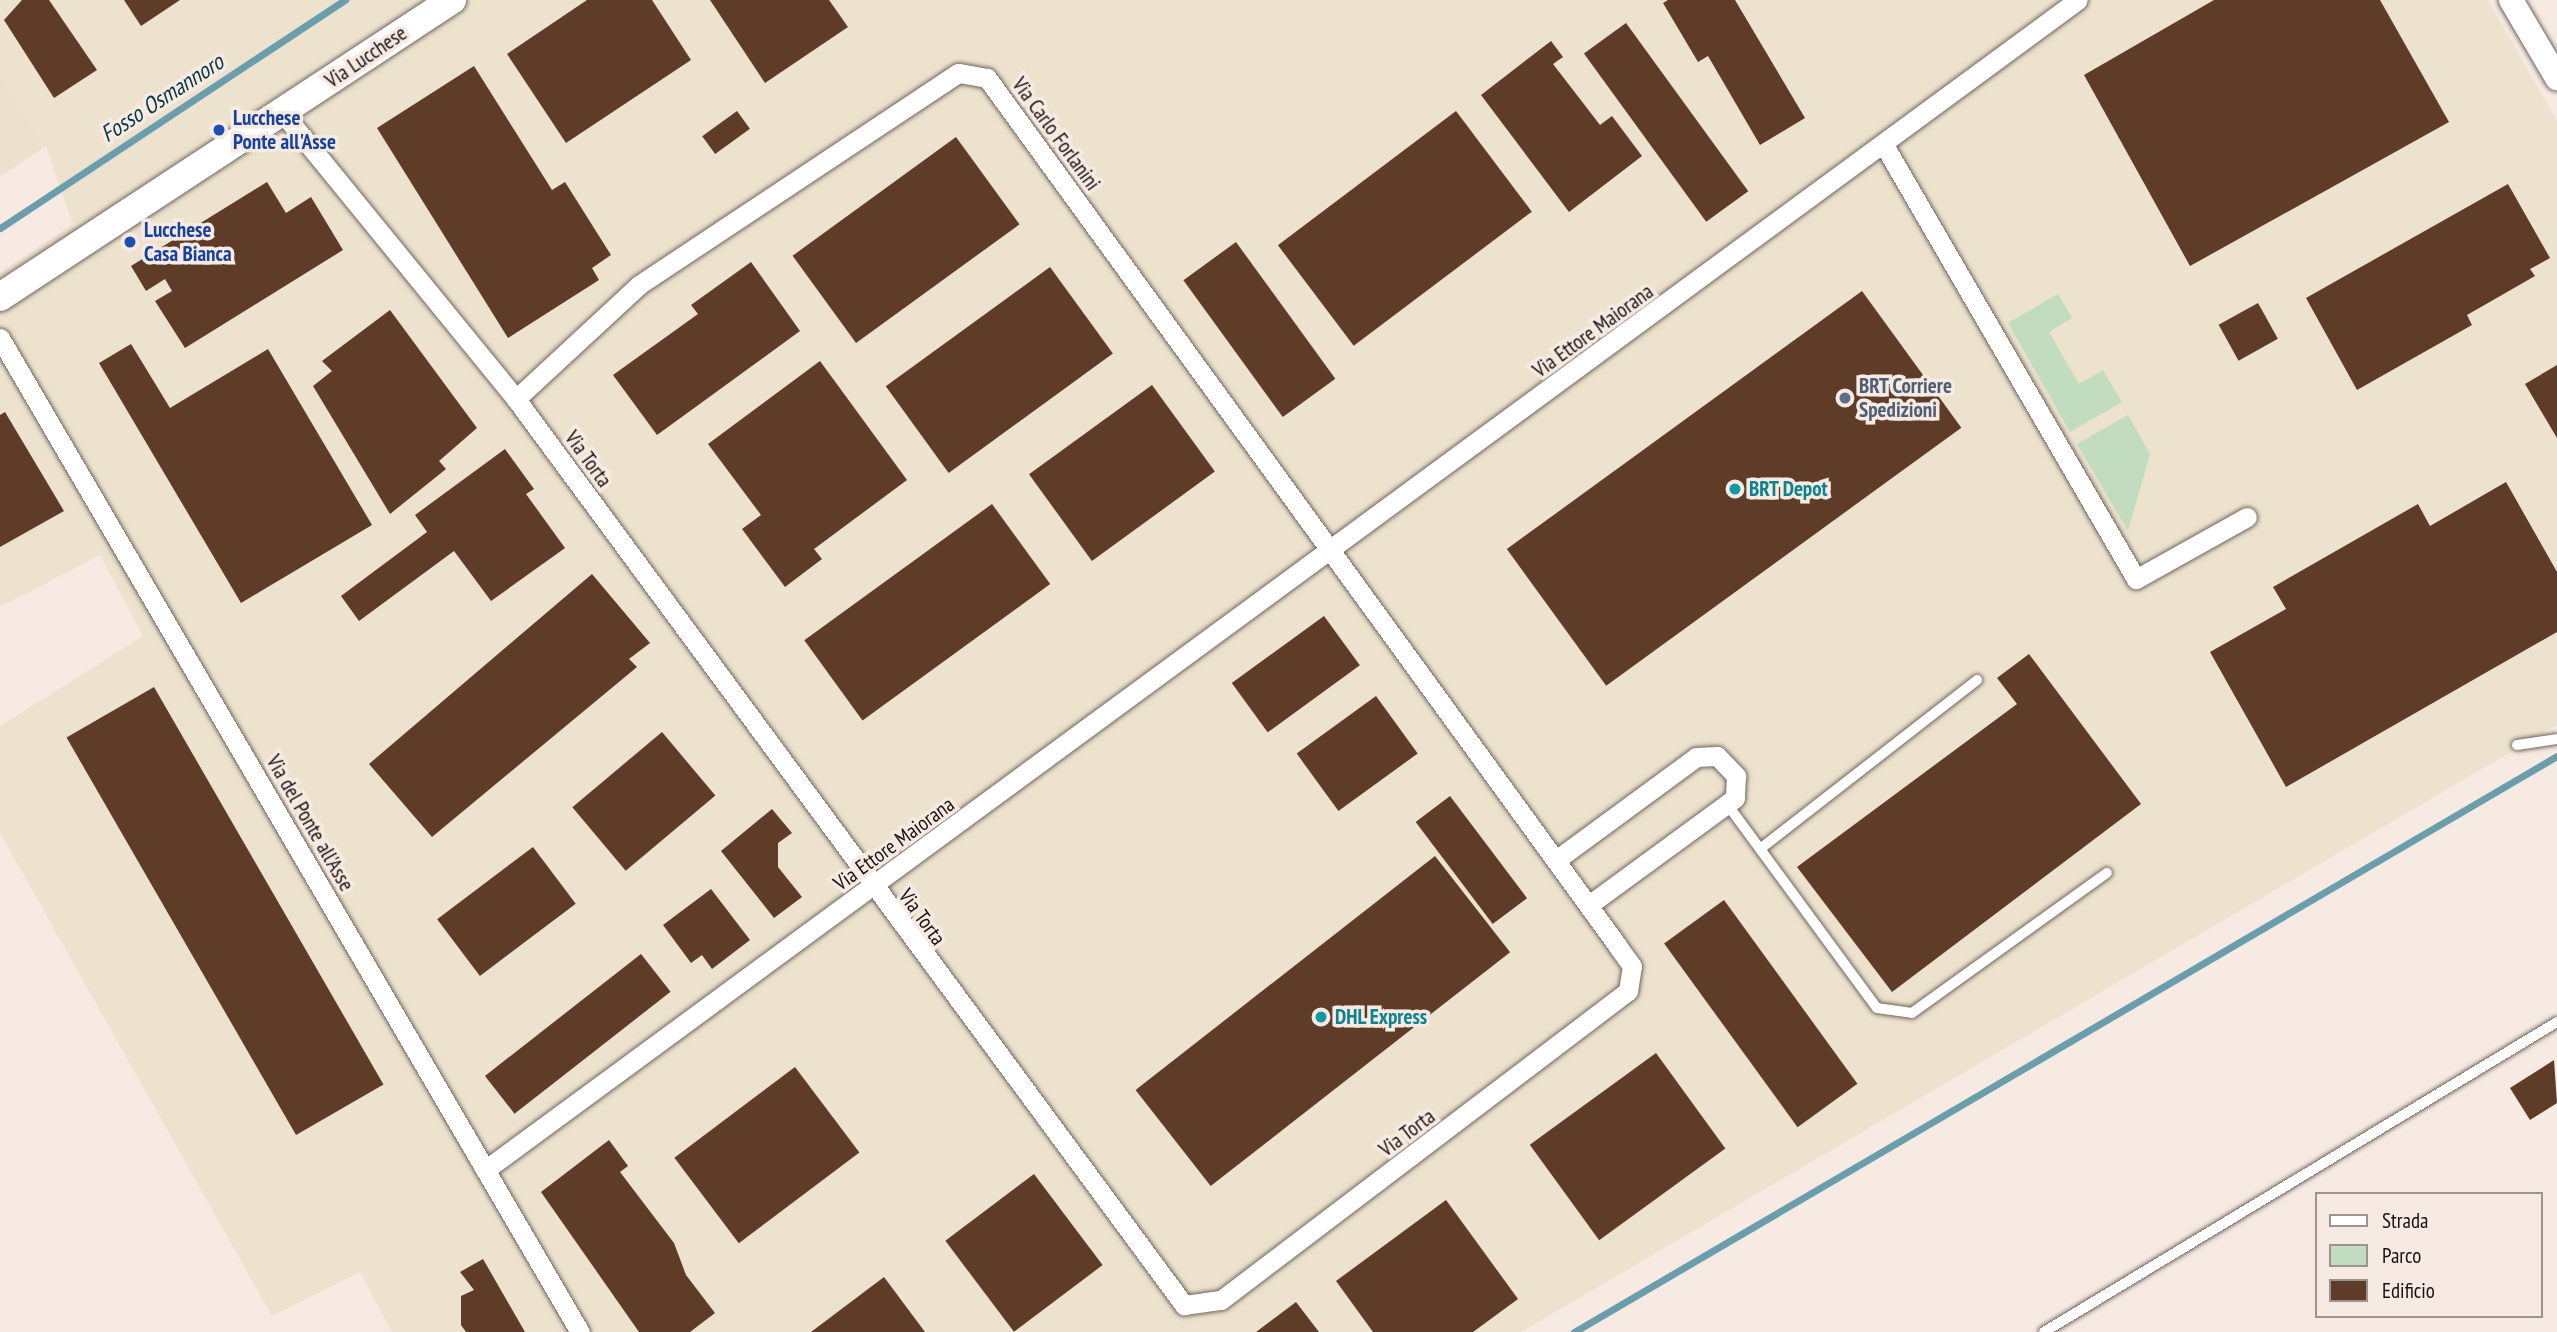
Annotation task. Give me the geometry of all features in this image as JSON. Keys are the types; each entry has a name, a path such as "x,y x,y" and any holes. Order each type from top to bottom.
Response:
{"main road":[{"name":"Via Lucchese","path":"0,297 452,0"}],"street":[{"name":"Via Ettore Maiorana","path":"485,1170 873,889 2078,0"},
{"path":"2511,0 2557,78"},
{"name":"Via Carlo Forlanini","path":"516,399 639,285 958,72 973,72 987,78 1328,553"},
{"name":"Via Torta","path":"282,113 516,399 873,889 1177,1299 1192,1308 1221,1300 1615,1006 1632,982 1632,966 1589,905"},
{"path":"1884,145 2136,579 2247,517"},
{"name":"Via del Ponte all'Asse","path":"0,338 580,1332"},
{"path":"1328,553 1589,905 1735,798 1736,776 1717,756 1696,757 1556,860"}],"lane":[{"path":"1760,849 1977,680"},
{"path":"2517,746 2557,739"},
{"path":"1727,804 1877,1008 1912,1013 2107,873"},
{"path":"2044,1332 2557,1022"}],"shaded area":[{"path":"0,0 2488,0 2557,121 2557,725 1521,1332 392,1332 360,1272 272,1316 0,833 0,726 143,636 100,555 0,607 0,273 73,224 46,146 0,75"},
{"path":"0,75 46,146 0,177"}],"green space":[{"path":"2058,294 2072,318 2049,332 2079,384 2103,370 2122,402 2070,432 2008,323"},
{"path":"2128,415 2150,454 2128,531 2077,444"}],"building":[{"path":"22,0 49,0 97,70 54,98 4,20"},
{"path":"124,0 180,0 141,26"},
{"path":"587,0 652,0 691,60 566,143 507,54"},
{"path":"710,0 829,0 848,27 765,83"},
{"path":"1668,0 1735,0 1805,118 1760,145 1708,56 1698,62 1663,3"},
{"path":"2214,0 2380,0 2449,122 2190,266 2084,75"},
{"path":"1626,23 1748,191 1706,222 1584,54"},
{"path":"1551,41 1563,57 1553,64 1600,125 1612,116 1642,156 1569,212 1481,95"},
{"path":"474,66 552,190 565,182 611,255 592,268 599,280 508,338 377,128"},
{"path":"737,111 750,129 715,154 702,136"},
{"path":"1456,111 1532,212 1354,346 1278,245"},
{"path":"956,137 1019,224 856,343 793,256"},
{"path":"267,182 286,213 311,197 343,250 185,348 155,301 172,291 165,279 146,291 131,266"},
{"path":"2508,184 2550,258 2530,269 2535,276 2467,315 2472,325 2357,390 2306,298"},
{"path":"1236,242 1335,379 1283,417 1183,280"},
{"path":"751,262 800,331 657,435 613,375 698,314 691,305"},
{"path":"1050,267 1113,354 949,473 886,386"},
{"name":"BRT Depot","path":"1862,291 1961,428 1606,686 1507,549"},
{"path":"2258,303 2278,339 2239,361 2219,325"},
{"path":"390,310 477,428 439,461 446,469 390,514 313,386 332,371 322,361"},
{"path":"131,344 170,408 268,349 372,525 241,603 99,363"},
{"path":"820,361 907,480 814,549 822,559 785,587 742,529 761,515 708,444"},
{"path":"2557,365 2557,438 2525,384"},
{"path":"1152,385 1215,472 1092,561 1029,474"},
{"path":"5,412 64,511 0,547 0,415"},
{"path":"505,449 534,489 526,494 565,548 491,601 454,551 359,621 341,596 427,532 415,515"},
{"path":"2506,482 2557,572 2557,632 2286,787 2210,652 2286,609 2273,587 2418,504 2430,526"},
{"path":"992,504 1050,584 862,720 804,640"},
{"path":"592,574 650,643 629,659 637,667 432,837 369,764"},
{"path":"1324,616 1360,665 1268,732 1232,683"},
{"path":"2029,654 2141,804 1892,992 1797,867 2017,704 1997,678"},
{"path":"154,687 384,1085 296,1135 67,738"},
{"path":"1376,696 1418,753 1338,811 1297,754"},
{"path":"662,732 715,796 626,871 572,807"},
{"path":"1450,796 1527,898 1493,924 1416,822"},
{"path":"772,809 792,833 778,843 778,867 802,897 774,918 721,851"},
{"path":"533,847 576,904 480,976 437,919"},
{"name":"DHL Express","path":"1435,856 1510,952 1211,1186 1136,1090"},
{"path":"711,889 750,940 712,969 702,955 691,963 663,925"},
{"path":"1724,900 1857,1084 1798,1127 1664,943"},
{"path":"641,954 671,992 515,1114 485,1076"},
{"path":"1656,1053 1725,1148 1599,1240 1530,1145"},
{"path":"2554,1060 2557,1103 2530,1120 2510,1088"},
{"path":"795,1067 859,1152 739,1243 674,1158"},
{"path":"609,1140 628,1166 620,1172 674,1243 686,1275 715,1313 690,1332 639,1332 541,1192"},
{"path":"1034,1174 1103,1265 1014,1332 945,1241"},
{"path":"1446,1200 1518,1299 1473,1332 1373,1332 1336,1281"},
{"path":"483,1259 525,1332 466,1332 461,1325 461,1296 474,1290 460,1272"},
{"path":"884,1277 925,1332 811,1332"},
{"path":"1296,1302 1319,1332 1256,1332"}],"waterway":[{"name":"Fosso Osmannoro","path":"0,228 345,0"},
{"path":"1574,1332 2557,756"}],"place":[{"name":"Lucchese Ponte all'Asse","path":"219,130"},
{"name":"Lucchese Casa Bianca","path":"130,242"},
{"name":"BRT Corriere Spedizioni","path":"1845,398"},
{"name":"BRT Depot","path":"1735,489"},
{"name":"DHL Express","path":"1321,1017"}]}
